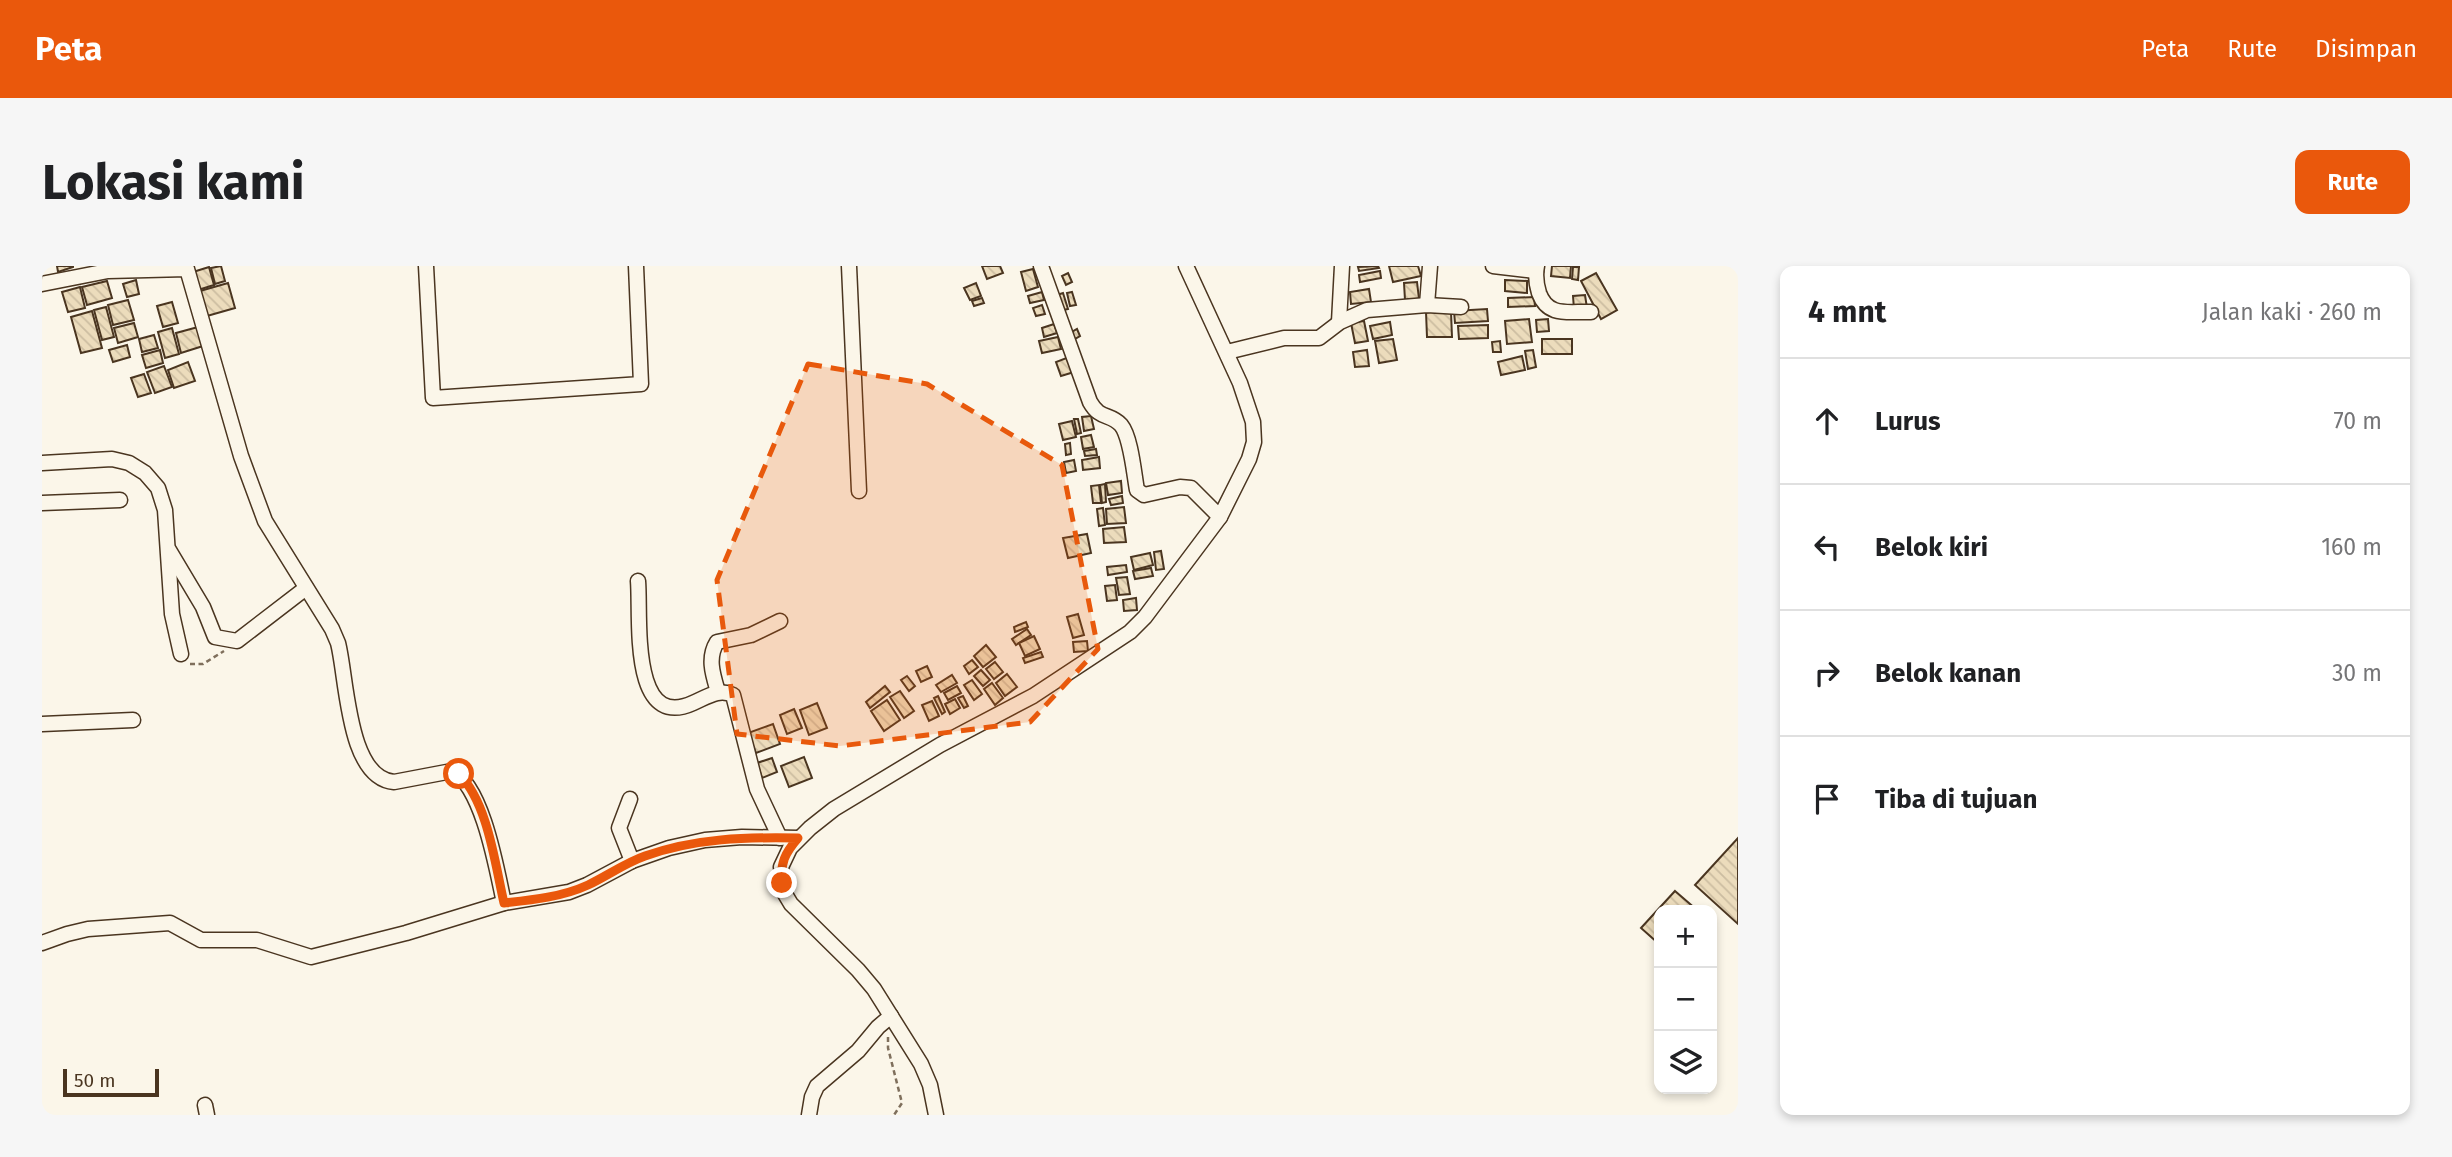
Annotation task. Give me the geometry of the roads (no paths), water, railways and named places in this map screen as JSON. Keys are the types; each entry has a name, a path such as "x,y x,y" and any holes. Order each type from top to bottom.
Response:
{"street":[{"path":"426,266 433,398 641,384 636,266"},
{"path":"849,266 859,491"},
{"path":"1041,266 1090,402 1096,412 1117,422 1126,433 1137,491 1144,495 1180,487 1191,488 1220,517"},
{"path":"936,1115 930,1085 921,1064 893,1018 858,970 791,904 785,894 781,867 784,857 798,838 815,823 876,783 1033,696 1130,632 1145,617 1220,517 1249,459 1254,442 1252,422 1227,352 1186,266"},
{"path":"1339,322 1342,266"},
{"path":"1427,305 1430,266"},
{"path":"1493,266 1536,269 1535,281 1545,305 1552,310 1591,312"},
{"path":"42,284 108,271 187,267 222,394 260,506 272,534 332,629 338,643 355,738 369,767 385,782 452,771 464,780 479,807 487,830 504,903"},
{"path":"1227,352 1284,338 1319,338 1339,322 1367,310 1427,305 1461,307"},
{"path":"42,463 112,459 129,463 145,472 158,488 165,510 172,614 179,647"},
{"path":"42,503 120,500"},
{"path":"168,548 203,607 215,637 237,641 306,588"},
{"path":"638,581 643,675 649,691 664,706 671,709 685,707 718,692 730,693 736,699 757,789 780,838"},
{"path":"718,692 711,663 712,650 717,642 751,635 780,621"},
{"path":"42,723 133,720"},
{"path":"630,799 618,828 632,861"},
{"path":"42,943 88,929 170,923 201,940 257,940 311,957 406,933 504,903 569,892 632,861 669,848 705,840 743,837 798,838"},
{"path":"809,1115 817,1086 858,1051 878,1027 893,1018"}]}
